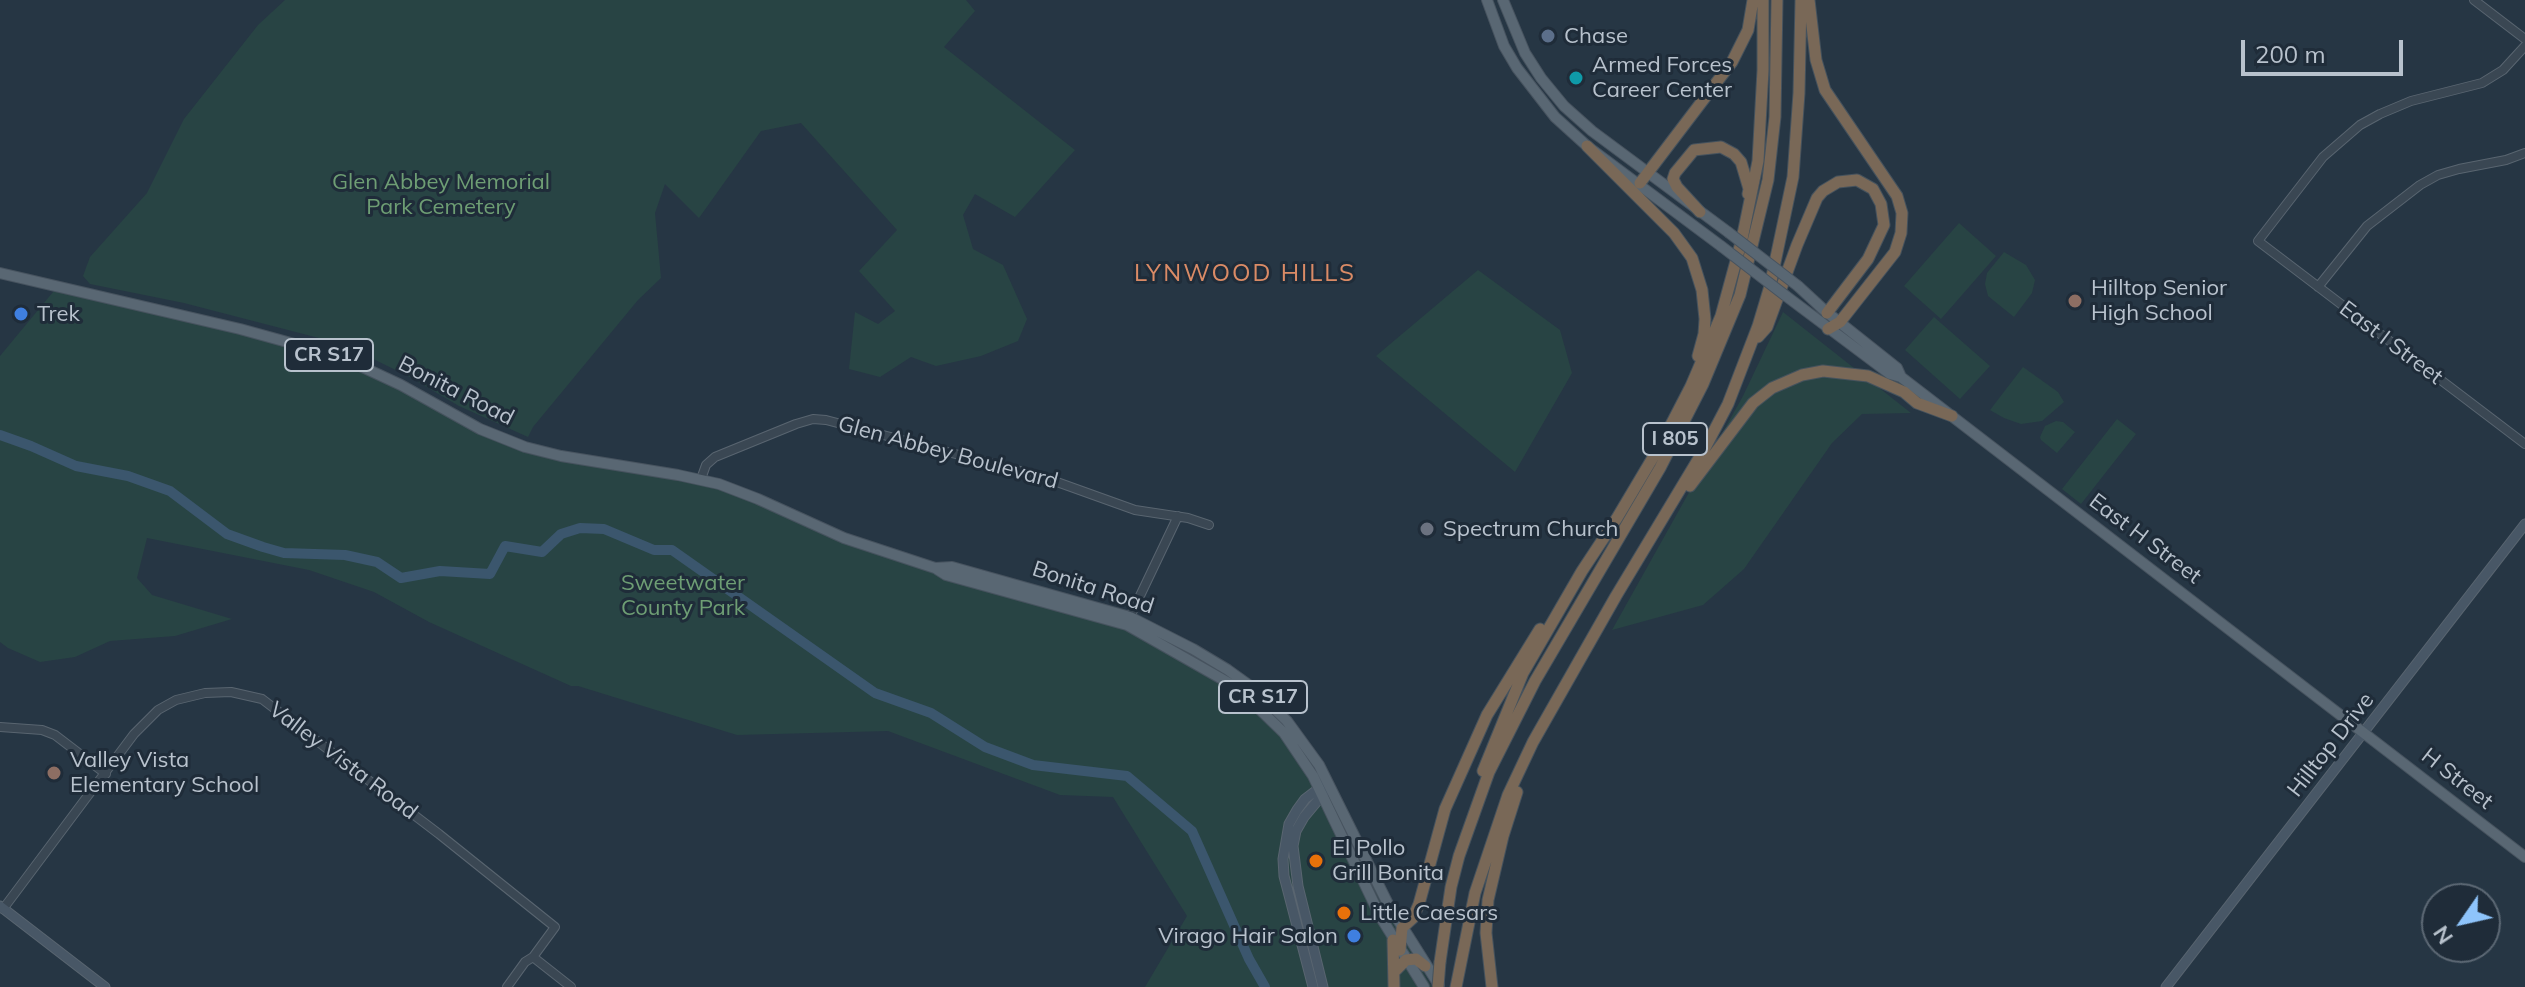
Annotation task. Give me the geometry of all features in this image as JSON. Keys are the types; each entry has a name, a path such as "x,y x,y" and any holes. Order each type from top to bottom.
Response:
{"highway":[{"path":"1643,178 1725,74 1748,30 1753,0"},
{"path":"1459,856 1474,795 1523,673 1673,420 1721,316 1742,239 1758,161 1763,0"},
{"name":"I 805","path":"1439,987 1451,887 1489,772 1521,706 1660,468 1703,384 1740,295 1768,180 1775,117 1777,0"},
{"name":"I 805","path":"1456,985 1470,911 1508,795 1533,742 1728,404 1751,345 1770,286 1793,177 1801,0"},
{"path":"1809,0 1816,60 1825,90 1897,196 1902,213 1901,233 1895,252 1840,322 1828,329"},
{"path":"1587,146 1674,233 1692,258 1699,279 1704,334 1673,420"},
{"path":"1700,212 1673,179 1694,150 1721,147 1741,162 1749,189 1742,239"},
{"path":"1751,345 1767,327 1817,198 1838,182 1857,180 1873,189 1881,204 1884,225 1868,259 1827,313"},
{"path":"1657,531 1753,403 1772,388 1802,375 1823,371 1868,376 1904,392 1917,403 1952,416"},
{"path":"1394,972 1403,955 1402,928 1413,918 1419,904 1439,823 1487,715 1551,611 1568,594"},
{"path":"1492,987 1486,933 1488,900 1503,836 1533,742"},
{"path":"1393,939 1394,987"},
{"path":"1403,955 1425,966"}],"main road":[{"name":"East H Street","path":"1487,0 1504,46 1555,117 1587,146 1700,212 1728,232 1897,368 1901,377"},
{"name":"East H Street","path":"1503,0 1525,53 1564,106 1721,246 1828,329 1890,374 1901,377 2364,732"},
{"name":"Bonita Road","path":"0,273 309,348 356,364 480,429 531,449 590,462 701,479 746,494 844,538 935,568 946,575 1128,621 1193,649 1253,688 1287,721 1306,745 1323,789 1393,939 1424,987"},
{"name":"Hilltop Drive","path":"2166,987 2525,524"},
{"name":"H Street","path":"2364,732 2525,857"},
{"name":"Bonita Road","path":"1323,789 1439,987"},
{"path":"1313,987 1284,876 1283,859 1289,824 1297,810 1323,789"},
{"path":"1323,789 1296,831 1293,846 1298,886 1323,987"},
{"path":"1,908 105,987"}],"street":[{"path":"2474,0 2525,39"},
{"name":"East I Street","path":"2525,46 2503,70 2482,83 2395,107 2360,125 2323,157 2258,241 2525,444"},
{"path":"2318,287 2367,226 2420,185 2438,175 2525,153"},
{"name":"Glen Abbey Boulevard","path":"701,479 706,465 715,457 796,424 813,419 826,420 1043,477 1135,510 1178,516 1209,525"},
{"path":"1128,621 1178,516"},
{"name":"Valley Vista Road","path":"1,908 134,734 158,710 176,700 205,693 231,692 262,699 555,927 533,957"},
{"path":"0,727 42,730 55,735 106,774"},
{"path":"507,987 525,962 533,957 571,987"}],"green space":[{"name":"Glen Abbey Memorial Park Cemetery","path":"285,0 966,0 975,11 944,47 1075,150 1015,217 975,194 963,215 973,249 1003,265 1027,319 1018,341 981,356 936,366 911,357 880,377 849,369 855,312 878,324 895,311 859,271 897,230 801,123 761,131 699,218 665,184 655,213 661,278 638,300 528,437 459,406 365,355 319,338 184,303 90,284 83,276 90,257 147,193 184,119 258,25"},
{"path":"1959,223 1996,256 1941,319 1904,286"},
{"path":"2004,252 2026,265 2035,280 2032,293 2014,317 1988,296 1985,284 1987,273"},
{"path":"1478,270 1560,330 1572,373 1515,472 1376,356"},
{"name":"Sweetwater County Park","path":"58,286 321,351 517,444 701,479 843,537 1166,639 1232,678 1257,697 1305,752 1389,914 1432,987 1145,987 1187,916 1113,797 1060,795 888,731 737,735 571,686 429,622 374,592 309,570 147,538 137,578 152,595 232,619 175,636 110,641 75,657 40,662 8,648 0,642 0,356"},
{"path":"1783,312 1911,413 1862,414 1832,443 1744,569 1703,605 1612,630 1743,396"},
{"path":"1934,317 1990,366 1960,399 1905,350"},
{"path":"2023,367 2058,392 2064,402 2042,421 2021,424 1990,410"},
{"path":"2117,419 2136,434 2081,504 2062,489"},
{"path":"2056,421 2063,422 2075,432 2057,453 2040,437 2045,426"}],"waterway":[{"path":"0,435 76,466 128,476 170,491 227,534 263,547 284,553 345,555 377,562 401,578 440,571 490,574 505,546 542,552 561,534 580,528 604,529 654,550 672,550 875,693 931,713 985,747 1033,765 1127,776 1192,831 1249,959 1265,987"}],"place":[{"name":"Chase","path":"1548,36"},
{"name":"Armed Forces Career Center","path":"1576,78"},
{"name":"Hilltop Senior High School","path":"2075,301"},
{"name":"Trek","path":"21,314"},
{"name":"Spectrum Church","path":"1427,529"},
{"name":"Valley Vista Elementary School","path":"54,773"},
{"name":"El Pollo Grill Bonita","path":"1316,861"},
{"name":"Little Caesars","path":"1344,913"},
{"name":"Virago Hair Salon","path":"1354,936"}],"district":[{"name":"LYNWOOD HILLS","path":"1245,274"}]}
